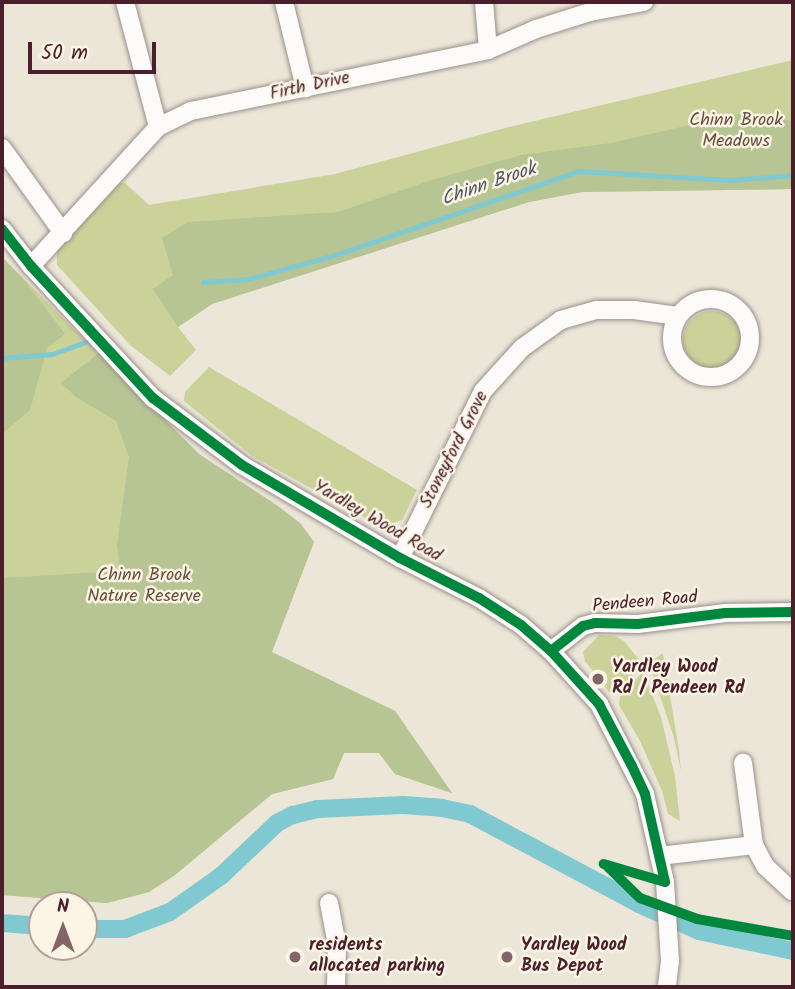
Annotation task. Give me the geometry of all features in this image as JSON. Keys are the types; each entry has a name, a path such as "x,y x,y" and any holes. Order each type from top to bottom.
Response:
{"street":[{"path":"125,2 158,127"},
{"path":"284,2 305,88"},
{"path":"484,2 488,50"},
{"name":"Firth Drive","path":"31,266 158,127 191,111 488,50 536,29 590,12 644,2"},
{"path":"2,148 63,233"},
{"name":"Yardley Wood Road","path":"2,229 31,266 153,398 242,465 400,558 479,598 521,625 551,651 599,704 645,794 665,887 670,977"},
{"path":"710,298 734,305 749,325 749,350 743,361 733,370 708,377 684,366 672,342 678,316 698,300 710,298"},
{"name":"Stoneyford Grove","path":"400,558 483,391 522,348 561,320 597,310 634,310 678,316"},
{"name":"Pendeen Road","path":"551,651 583,626 595,623 638,624 725,613 793,612"},
{"path":"743,763 754,845 765,866 792,891"},
{"path":"659,856 754,845"},
{"path":"329,903 337,945 336,987"}],"green space":[{"name":"Chinn Brook Meadows","path":"793,60 793,189 582,192 529,202 212,304 178,327 196,350 170,376 130,345 57,265 57,250 120,183 125,183 149,205 335,174 509,127"},
{"name":"Chinn Brook Meadows","path":"738,114 793,121 793,189 582,192 529,202 212,304 178,327 153,289 173,275 162,238 188,222 338,212 435,179 521,155 611,143"},
{"name":"Chinn Brook Nature Reserve","path":"2,257 199,454 300,523 314,542 271,652 395,711 452,793 395,774 379,753 344,753 333,779 272,794 175,875 149,892 107,903 98,902 98,891 28,891 28,897 2,895"},
{"path":"2,257 25,281 65,334 47,348 30,410 2,434"},
{"path":"706,311 718,311 733,319 741,334 741,346 733,361 718,369 706,369 691,361 683,346 683,334 691,319"},
{"name":"Chinn Brook Nature Reserve","path":"99,353 199,454 300,523 314,542 272,652 395,711 452,793 395,774 379,753 344,753 333,779 272,794 175,875 149,892 107,903 98,902 98,891 28,891 28,897 2,895 2,578 120,571 117,545 129,457 116,421 76,397 61,383"},
{"path":"209,367 417,490 402,520 382,527 252,456 184,401 185,392"},
{"path":"599,635 615,636 624,641 640,661 640,667 616,694 609,692 585,661 583,652"},
{"path":"663,653 681,771 674,738 649,663"},
{"path":"643,672 661,717 675,776 680,821 668,814 662,791 640,741 619,705 620,696"}],"waterway":[{"name":"Chinn Brook","path":"203,282 248,279 338,254 579,171 730,180 793,175"},
{"name":"Chinn Brook","path":"2,358 52,354 87,341"},
{"path":"98,929 125,929 170,912 221,876 277,823 293,815 317,809 403,805 442,808 470,814 639,904 699,931 793,951"},
{"path":"2,923 28,925"}],"cycle path":[{"path":"2,229 31,266 153,398 242,465 400,558 479,598 521,625 551,651 599,704 632,766 645,794 665,882 604,864"},
{"path":"551,651 583,626 595,623 638,624 725,613 793,612"},
{"path":"608,867 640,898 697,919 793,936"}],"place":[{"name":"Yardley Wood Rd / Pendeen Rd","path":"598,679"},
{"name":"residents allocated parking","path":"295,957"},
{"name":"Yardley Wood Bus Depot","path":"507,957"}]}
